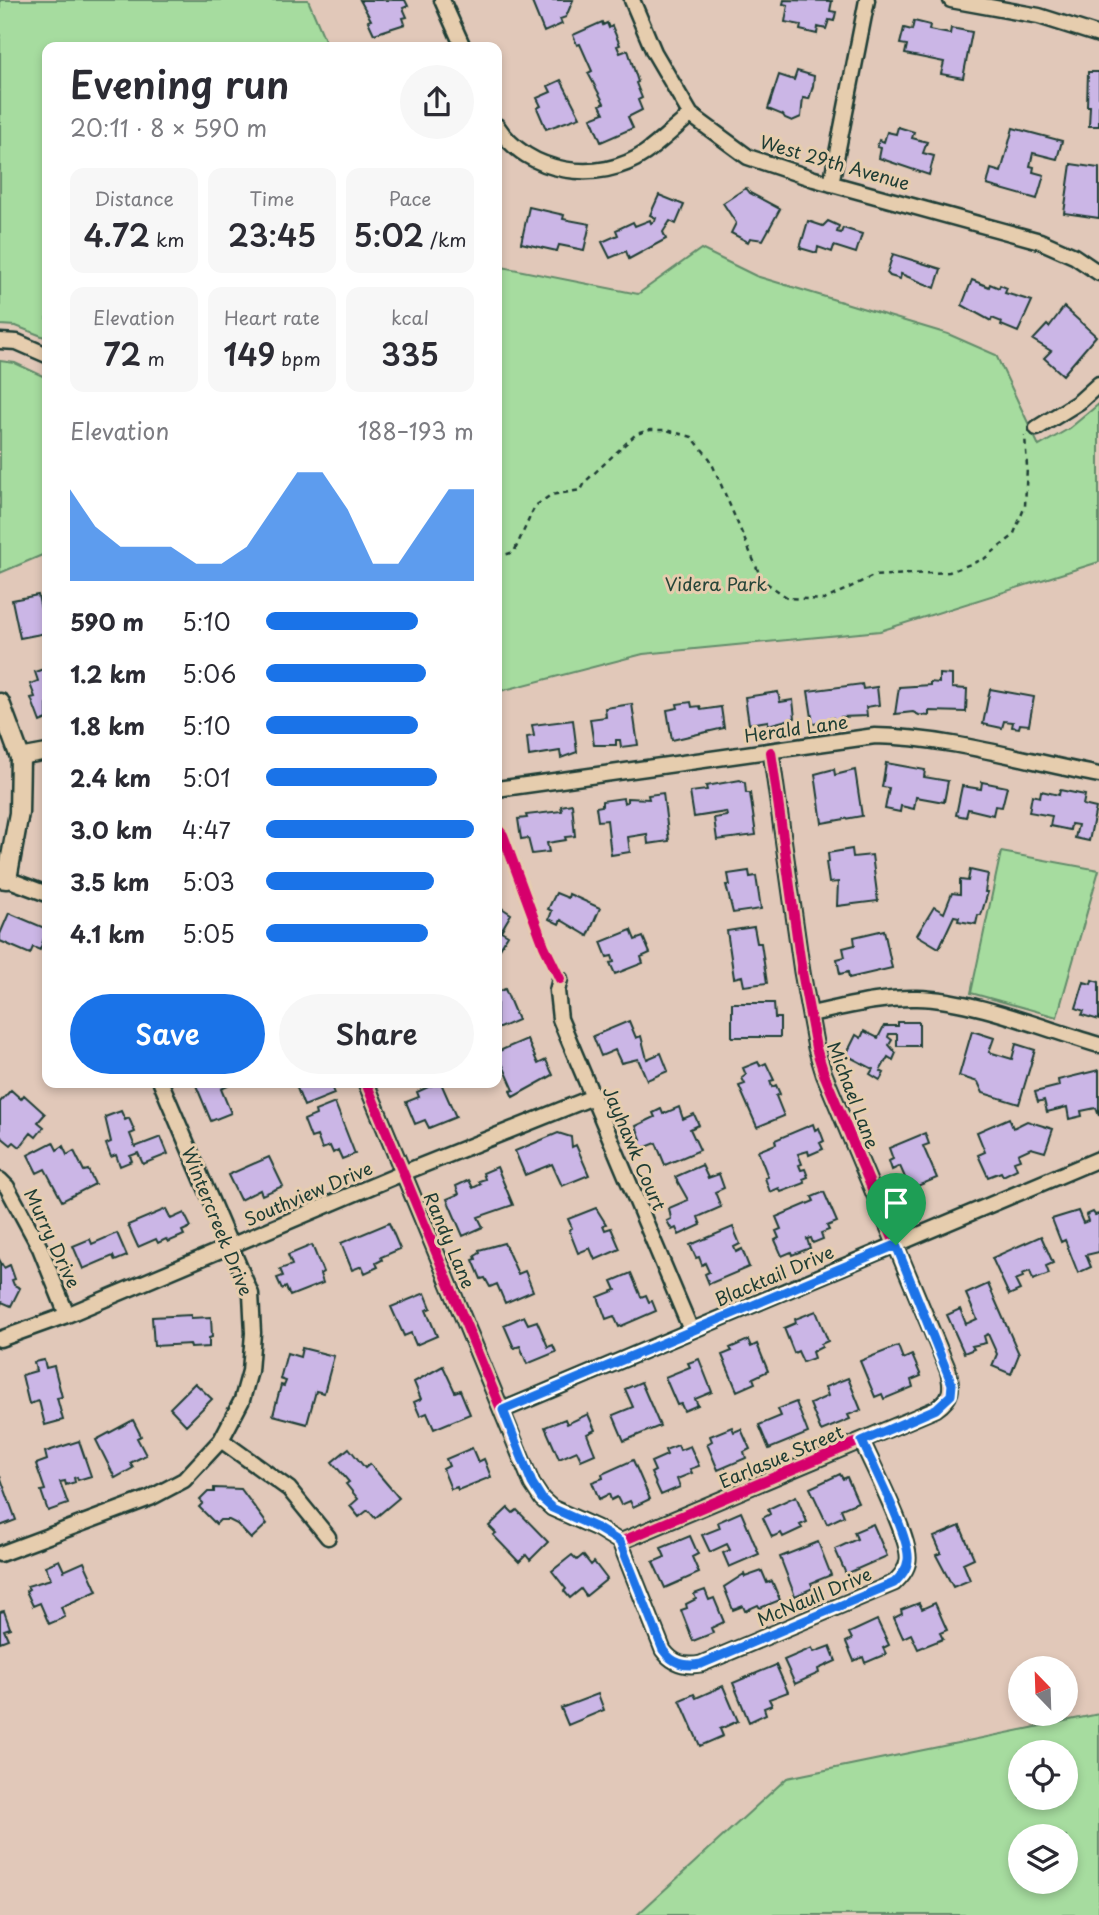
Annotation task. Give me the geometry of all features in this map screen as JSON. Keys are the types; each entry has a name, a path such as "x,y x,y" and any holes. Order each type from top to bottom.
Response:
{"street":[{"path":"442,0 461,42"},
{"name":"West 29th Avenue","path":"632,0 654,52 691,115 748,157 831,184 1040,241 1074,256 1099,273"},
{"path":"831,184 867,0"},
{"path":"951,0 1039,16 1099,35"},
{"path":"502,134 525,154 551,167 583,172 615,167 644,154 691,115"},
{"path":"0,341 17,342 42,353"},
{"path":"1037,428 1079,402 1099,384"},
{"path":"0,703 20,757 19,813 4,878 42,892"},
{"name":"Herald Lane","path":"502,788 875,736 899,737 1099,775"},
{"name":"Michael Lane","path":"772,752 810,1014 824,1074 948,1370 952,1384 951,1395"},
{"path":"20,757 42,753"},
{"name":"Jayhawk Court","path":"560,979 557,991 560,1019 691,1330"},
{"path":"810,1014 877,1001 915,998 949,1000 1099,1045"},
{"name":"Wintercreek Drive","path":"0,1554 150,1498 184,1480 221,1440 242,1401 250,1371 253,1333 251,1294 163,1088"},
{"name":"Randy Lane","path":"368,1088 532,1483 542,1499 552,1508 597,1528 620,1542"},
{"name":"Southview Drive","path":"0,1339 67,1315 403,1173 593,1097"},
{"name":"Blacktail Drive","path":"503,1410 1099,1160"},
{"name":"Murry Drive","path":"0,1180 7,1187 40,1248 67,1315"},
{"name":"Earlasue Street","path":"620,1542 936,1409 951,1395"},
{"path":"221,1440 289,1489 328,1537"},
{"name":"McNaull Drive","path":"620,1542 663,1650 670,1660 681,1664 701,1664 894,1583 903,1574 908,1561 905,1541 862,1441"}],"path":[{"path":"502,556 514,552 536,506 551,495 580,490 630,438 650,430 666,430 678,432 700,444 722,486 762,580 788,598 824,600 873,576 949,572 984,559 1013,536 1025,506 1025,434 1037,428"}],"green space":[{"path":"0,0 308,0 326,42 42,42 42,336 16,326 0,325"},
{"name":"Videra Park","path":"701,249 756,276 948,334 996,355 1039,446 1070,428 1099,404 1099,562 880,631 643,654 502,691 502,267 638,294"},
{"path":"0,361 15,363 42,376 42,555 0,573"},
{"path":"1001,852 1099,870 1057,1017 971,993"},
{"path":"1099,1714 1099,1915 637,1915 787,1778 1040,1726 1078,1726 1078,1718"}],"building":[{"path":"360,0 405,0 408,6 403,8 407,17 403,18 405,24 374,34 368,21 371,20"},
{"path":"531,0 573,0 566,17 560,19 562,24 544,32"},
{"path":"784,0 832,1 830,11 836,12 834,21 829,20 826,29 818,27 817,34 800,30 801,25 785,22 788,5 783,4"},
{"path":"914,21 930,25 929,30 950,34 951,28 972,32 963,78 941,74 944,62 905,54 907,45 900,44 904,28 912,30"},
{"path":"602,22 603,25 607,23 609,28 612,26 620,45 617,46 620,53 628,50 642,98 638,100 642,110 628,117 633,128 601,142 591,118 604,113 600,105 604,103 588,73 592,71 580,44 577,45 573,35"},
{"path":"797,71 814,76 813,86 809,99 803,98 801,117 792,121 768,109 779,75 794,80"},
{"path":"1088,72 1099,72 1099,126 1089,126"},
{"path":"561,80 580,117 546,129 537,108 541,106 537,98 551,92 548,86"},
{"path":"898,127 914,132 912,138 927,142 923,153 934,156 929,175 879,158 879,140 884,142 887,132 896,134"},
{"path":"1013,128 1062,141 1057,159 1033,153 1030,166 1034,167 1033,172 1044,175 1037,199 987,185 991,169 1001,172"},
{"path":"1071,164 1099,168 1099,218 1064,213"},
{"path":"746,188 750,193 780,209 763,240 750,238 748,242 731,233 736,223 723,203"},
{"path":"659,195 684,205 676,224 670,221 663,232 666,239 629,259 626,251 610,258 602,242 618,235 616,230 633,222 635,226 650,220 651,223 655,221 656,218 650,215"},
{"path":"529,207 564,215 563,219 590,224 584,250 559,245 557,251 521,243"},
{"path":"808,221 823,226 828,221 839,226 837,232 841,233 843,228 862,234 856,253 834,246 832,252 818,247 817,253 800,248"},
{"path":"893,254 941,269 935,288 901,274 900,279 890,276 887,273"},
{"path":"972,280 989,287 990,284 999,288 1000,285 1007,288 1005,293 1032,301 1018,332 962,305"},
{"path":"1064,307 1096,336 1063,375 1044,358 1051,351 1033,340 1047,325 1049,327"},
{"path":"38,595 42,634 20,638 12,600"},
{"path":"42,670 40,722 31,698 35,697 30,684 38,681 35,672"},
{"path":"939,674 952,675 952,688 967,689 966,712 929,711 929,716 913,712 895,714 899,687 939,683"},
{"path":"862,684 863,689 877,687 879,705 866,707 867,716 841,717 842,721 834,722 833,718 828,719 828,722 813,724 808,691"},
{"path":"990,689 1034,697 1029,725 1012,727 1013,722 1004,721 1002,728 983,724"},
{"path":"778,692 780,702 793,700 795,718 768,725 768,721 749,724 745,697"},
{"path":"691,702 692,707 700,706 701,710 721,707 724,728 672,740 667,710 678,708 677,704"},
{"path":"632,704 638,745 621,747 620,740 616,740 616,745 594,745 590,719 606,717 605,708"},
{"path":"573,720 577,752 561,758 560,751 529,756 527,737 534,736 532,725"},
{"path":"886,763 925,770 924,777 948,781 944,802 916,797 914,809 901,806 900,812 885,809 889,788 882,787"},
{"path":"834,769 835,775 855,770 862,816 822,823 815,774"},
{"path":"740,780 745,783 746,793 750,793 756,835 717,840 714,818 727,816 726,812 694,817 690,792 707,790 706,786"},
{"path":"982,782 1007,787 1002,807 995,806 993,815 968,809 966,817 956,815 962,786 981,789"},
{"path":"1060,790 1085,795 1083,805 1096,808 1089,841 1075,838 1078,825 1071,824 1070,830 1050,826 1052,816 1029,812 1032,795 1040,797 1041,791 1059,795"},
{"path":"663,793 669,841 648,844 647,834 628,837 630,852 611,855 607,820 598,821 596,807 602,806 602,801 623,798 624,803 627,798 649,799 648,795"},
{"path":"572,804 575,836 547,843 549,852 532,854 528,838 521,839 518,819 527,818 526,815 562,811 561,806"},
{"path":"852,849 853,857 872,855 878,901 837,906 838,882 829,883 826,862 829,862 828,853"},
{"path":"970,870 988,874 985,892 988,892 981,915 978,915 976,924 958,921 959,917 954,916 939,948 917,935 934,907 944,913 952,893 960,894 960,880 968,881"},
{"path":"749,871 750,877 756,876 761,909 733,913 726,885 730,885 728,874"},
{"path":"556,893 568,898 569,894 600,908 588,936 561,920 559,924 549,919 552,911 548,909"},
{"path":"502,908 511,914 502,929"},
{"path":"9,913 42,927 42,944 40,950 33,947 30,954 0,941 0,934"},
{"path":"754,927 757,943 761,943 767,983 744,986 742,976 734,978 727,931"},
{"path":"631,930 635,940 643,937 650,953 641,957 643,963 615,974 610,963 614,962 612,956 607,957 601,942"},
{"path":"884,930 892,968 849,978 848,972 840,974 837,959 845,957 843,948 855,945 854,937"},
{"path":"502,932 508,935 502,945"},
{"path":"1092,980 1099,982 1099,1020 1082,1015 1084,1011 1076,1008 1084,982 1091,984"},
{"path":"505,989 518,1020 502,1027 502,990"},
{"path":"732,1003 774,1003 775,1018 780,1018 780,1037 732,1037"},
{"path":"629,1021 636,1038 641,1036 647,1059 661,1053 668,1071 647,1080 638,1059 621,1063 615,1050 601,1056 593,1036"},
{"path":"898,1022 919,1022 919,1046 897,1046 897,1034 889,1034 888,1037 892,1040 889,1045 896,1053 893,1060 888,1057 880,1071 884,1073 880,1080 870,1074 873,1069 846,1055 856,1035 861,1038 864,1031 878,1038 884,1026 898,1026"},
{"path":"972,1031 994,1038 989,1052 1012,1059 1016,1044 1035,1050 1019,1104 983,1093 978,1082 959,1076"},
{"path":"527,1039 538,1064 546,1060 553,1075 513,1097 510,1091 514,1090 502,1063 502,1050"},
{"path":"758,1062 760,1066 766,1063 774,1080 770,1081 772,1087 776,1085 780,1094 776,1096 784,1116 757,1127 739,1086 745,1084 742,1078 746,1075 743,1068"},
{"path":"1099,1070 1099,1116 1096,1108 1081,1111 1082,1116 1069,1119 1067,1107 1047,1112 1044,1100 1038,1102 1035,1092 1059,1086 1058,1080"},
{"path":"197,1088 223,1088 221,1089 231,1113 211,1121"},
{"path":"297,1088 332,1088 334,1094 304,1106"},
{"path":"426,1088 443,1088 456,1117 429,1128 425,1120 415,1124 406,1102 419,1097 417,1092"},
{"path":"11,1090 21,1099 24,1095 45,1114 38,1122 44,1127 36,1137 31,1133 20,1147 14,1142 11,1145 0,1136 0,1102"},
{"path":"335,1103 355,1154 342,1159 338,1150 333,1153 330,1146 322,1149 317,1136 311,1138 304,1120 316,1115 315,1111"},
{"path":"679,1107 683,1119 694,1114 699,1125 690,1129 700,1150 665,1165 656,1143 641,1149 637,1140 641,1139 636,1126 655,1117 653,1113 661,1109 663,1114"},
{"path":"121,1111 125,1120 129,1118 135,1132 130,1134 135,1147 161,1137 168,1154 143,1164 138,1153 130,1156 132,1161 120,1166 116,1155 111,1157 106,1144 111,1142 105,1117"},
{"path":"1009,1118 1013,1128 1027,1121 1053,1129 1045,1152 1031,1148 1018,1154 1020,1159 1014,1161 1017,1169 1003,1176 1001,1172 988,1177 978,1155 985,1152 977,1132"},
{"path":"813,1124 815,1130 819,1128 824,1141 820,1143 823,1149 809,1155 808,1151 798,1154 801,1170 805,1169 808,1177 803,1179 805,1183 781,1192 779,1188 770,1192 765,1178 768,1177 758,1151 776,1144 775,1140"},
{"path":"558,1133 571,1137 572,1147 576,1145 589,1175 562,1186 552,1164 525,1175 515,1151"},
{"path":"925,1133 929,1144 923,1146 937,1178 910,1189 900,1166 892,1170 889,1161 893,1159 889,1148"},
{"path":"53,1142 57,1150 63,1146 67,1155 74,1151 84,1171 88,1170 95,1184 62,1201 45,1169 37,1173 28,1155"},
{"path":"269,1157 283,1186 262,1195 260,1190 240,1200 228,1175"},
{"path":"702,1165 708,1178 719,1174 724,1188 715,1192 721,1207 698,1217 701,1225 679,1235 676,1228 672,1230 667,1221 671,1219 669,1208 688,1200 675,1177"},
{"path":"497,1167 513,1205 478,1217 483,1227 463,1236 447,1199 459,1194 456,1186 469,1180 473,1188 485,1179 483,1173"},
{"path":"824,1192 837,1222 827,1226 829,1230 821,1233 823,1239 813,1243 811,1238 807,1239 810,1248 782,1256 775,1240 779,1238 776,1231 781,1229 776,1217 814,1201 812,1197"},
{"path":"596,1208 606,1224 603,1225 605,1230 611,1228 620,1249 595,1260 590,1248 578,1253 569,1230 572,1228 568,1219"},
{"path":"166,1209 171,1219 184,1213 191,1227 182,1231 184,1235 168,1242 166,1239 158,1243 156,1239 138,1247 128,1225"},
{"path":"1078,1211 1083,1223 1088,1221 1086,1215 1093,1212 1095,1215 1099,1214 1099,1252 1086,1255 1091,1267 1078,1273 1065,1240 1061,1242 1052,1219"},
{"path":"389,1223 400,1249 381,1257 382,1260 376,1263 378,1267 365,1273 362,1266 352,1270 341,1243"},
{"path":"733,1227 740,1244 734,1247 736,1252 742,1249 749,1267 709,1284 705,1274 709,1272 705,1263 702,1265 699,1257 696,1258 690,1245"},
{"path":"117,1233 127,1256 115,1261 113,1256 83,1269 73,1246 90,1239 92,1244"},
{"path":"1041,1236 1053,1263 1046,1266 1049,1274 1033,1280 1030,1271 1022,1274 1023,1277 1015,1280 1020,1290 1009,1295 992,1258"},
{"path":"504,1243 518,1274 525,1271 533,1291 505,1303 497,1284 490,1287 485,1278 481,1279 473,1260 480,1253 479,1250"},
{"path":"312,1245 323,1272 320,1274 323,1283 290,1296 286,1287 282,1289 277,1278 283,1276 280,1269 292,1265 288,1255"},
{"path":"0,1261 4,1268 10,1265 15,1279 12,1280 14,1285 20,1288 11,1306 2,1302 0,1306"},
{"path":"631,1273 641,1297 646,1295 656,1311 619,1327 614,1316 606,1319 598,1297 616,1290 612,1281"},
{"path":"988,1284 1019,1354 1011,1374 992,1366 997,1354 988,1334 984,1336 986,1343 972,1346 974,1349 964,1353 947,1315 960,1309 966,1324 977,1319 966,1294"},
{"path":"425,1293 431,1308 426,1310 437,1336 416,1345 411,1333 404,1336 391,1307"},
{"path":"816,1311 828,1341 812,1352 814,1358 803,1362 798,1351 794,1353 784,1328 796,1323 795,1319"},
{"path":"191,1315 191,1318 211,1317 212,1337 209,1338 209,1347 191,1348 190,1344 154,1346 152,1317"},
{"path":"524,1316 528,1324 537,1321 548,1347 553,1345 556,1352 527,1364 520,1346 514,1348 504,1325"},
{"path":"748,1340 751,1347 757,1344 768,1371 753,1378 755,1383 737,1391 722,1355"},
{"path":"898,1346 903,1359 912,1355 921,1376 911,1380 913,1387 884,1399 882,1394 875,1397 860,1361"},
{"path":"302,1348 334,1356 324,1393 316,1391 307,1424 273,1415 281,1385 284,1386 286,1381 280,1379 287,1353 300,1357"},
{"path":"699,1359 712,1392 695,1399 698,1405 684,1411 681,1404 677,1405 665,1377 690,1367 688,1363"},
{"path":"44,1360 46,1368 54,1366 62,1397 57,1398 63,1420 45,1425 39,1401 29,1404 22,1375 36,1371 34,1362"},
{"path":"443,1366 455,1392 460,1390 470,1414 434,1429 427,1413 420,1416 414,1402 421,1399 414,1382"},
{"path":"848,1378 861,1410 848,1415 850,1419 821,1431 810,1404 828,1396 825,1387"},
{"path":"641,1382 660,1426 624,1441 613,1415 633,1407 625,1389"},
{"path":"195,1383 212,1399 186,1425 170,1408"},
{"path":"796,1402 808,1433 769,1449 759,1425 781,1416 778,1409"},
{"path":"588,1414 595,1430 587,1434 595,1454 581,1460 577,1451 559,1459 545,1427 565,1419 567,1424"},
{"path":"133,1420 141,1436 137,1438 146,1455 130,1463 133,1468 115,1478 96,1440"},
{"path":"732,1427 734,1432 741,1429 750,1449 744,1452 746,1458 718,1470 707,1444 712,1441 710,1436"},
{"path":"79,1441 91,1476 78,1480 77,1477 74,1478 75,1482 66,1485 65,1481 60,1482 68,1504 48,1511 41,1491 45,1490 36,1464 47,1460 45,1452"},
{"path":"678,1445 680,1450 690,1446 699,1466 690,1469 692,1473 677,1479 680,1487 661,1495 651,1473 655,1471 651,1462 667,1455 665,1450"},
{"path":"349,1448 365,1468 370,1464 399,1498 375,1518 368,1510 359,1517 350,1506 358,1499 346,1484 349,1482 332,1462"},
{"path":"472,1448 478,1462 484,1459 491,1477 458,1490 457,1487 451,1489 443,1469 449,1466 446,1459"},
{"path":"633,1460 650,1499 633,1507 630,1501 621,1505 617,1497 611,1500 609,1494 599,1499 592,1482 603,1478 602,1474"},
{"path":"840,1474 843,1479 847,1477 858,1502 841,1509 844,1516 827,1524 810,1488"},
{"path":"0,1476 16,1520 0,1526"},
{"path":"214,1488 241,1489 267,1524 251,1539 237,1524 229,1520 220,1520 216,1524 199,1507 203,1503 200,1500 208,1492 214,1492"},
{"path":"796,1496 807,1522 800,1525 802,1528 783,1537 781,1533 772,1537 763,1518 770,1514 768,1509"},
{"path":"508,1508 513,1513 517,1510 548,1542 530,1560 526,1555 519,1562 493,1535 496,1533 489,1526"},
{"path":"741,1512 759,1554 729,1567 723,1553 730,1550 727,1544 710,1552 702,1535 720,1528 718,1522"},
{"path":"873,1524 887,1556 846,1574 835,1549 857,1539 854,1532"},
{"path":"960,1526 974,1558 963,1563 970,1580 953,1587 936,1555 941,1553 934,1537"},
{"path":"690,1536 698,1554 692,1557 699,1573 665,1588 653,1562 665,1557 661,1548"},
{"path":"818,1542 831,1575 811,1583 813,1588 795,1596 780,1557"},
{"path":"572,1555 577,1560 583,1555 591,1565 594,1562 607,1579 586,1596 581,1589 570,1598 552,1571"},
{"path":"59,1560 64,1571 84,1562 97,1591 61,1607 65,1617 49,1624 40,1603 33,1606 26,1591 29,1589 27,1586 51,1579 45,1566"},
{"path":"762,1571 767,1583 772,1581 780,1600 760,1608 758,1605 745,1611 743,1606 733,1610 724,1587 744,1574 745,1577"},
{"path":"705,1590 709,1600 714,1598 724,1622 711,1628 713,1633 693,1641 681,1610 696,1599 694,1594"},
{"path":"919,1603 922,1609 935,1603 947,1630 940,1633 943,1639 918,1649 911,1634 903,1638 894,1618 902,1614 901,1610"},
{"path":"4,1611 10,1628 4,1630 8,1639 0,1642 0,1612"},
{"path":"877,1620 889,1645 883,1648 886,1654 865,1663 863,1657 854,1661 846,1642 852,1639 849,1633"},
{"path":"830,1646 836,1661 818,1669 819,1673 795,1684 784,1660 812,1648 814,1652"},
{"path":"776,1665 788,1692 769,1699 772,1705 764,1708 766,1714 749,1722 733,1683"},
{"path":"723,1686 738,1721 720,1729 723,1736 700,1746 680,1700 694,1694 696,1698"},
{"path":"598,1694 604,1710 568,1725 561,1708"}],"cycle path":[{"path":"620,1542 936,1409 950,1392 948,1370 824,1074 816,1048 802,972 771,752"},
{"path":"502,834 544,946 560,979"},
{"path":"368,1088 532,1484 552,1508 597,1528 620,1542 663,1650 671,1659 685,1665 701,1664 894,1583 899,1578 907,1564 907,1550 897,1519 862,1441"}],"route":[{"path":"896,1245 952,1384 951,1395 936,1409 862,1441 905,1541 908,1561 903,1574 894,1583 701,1664 690,1666 670,1660 663,1650 620,1542 597,1528 564,1515 542,1499 532,1483 503,1410 896,1245"}]}
